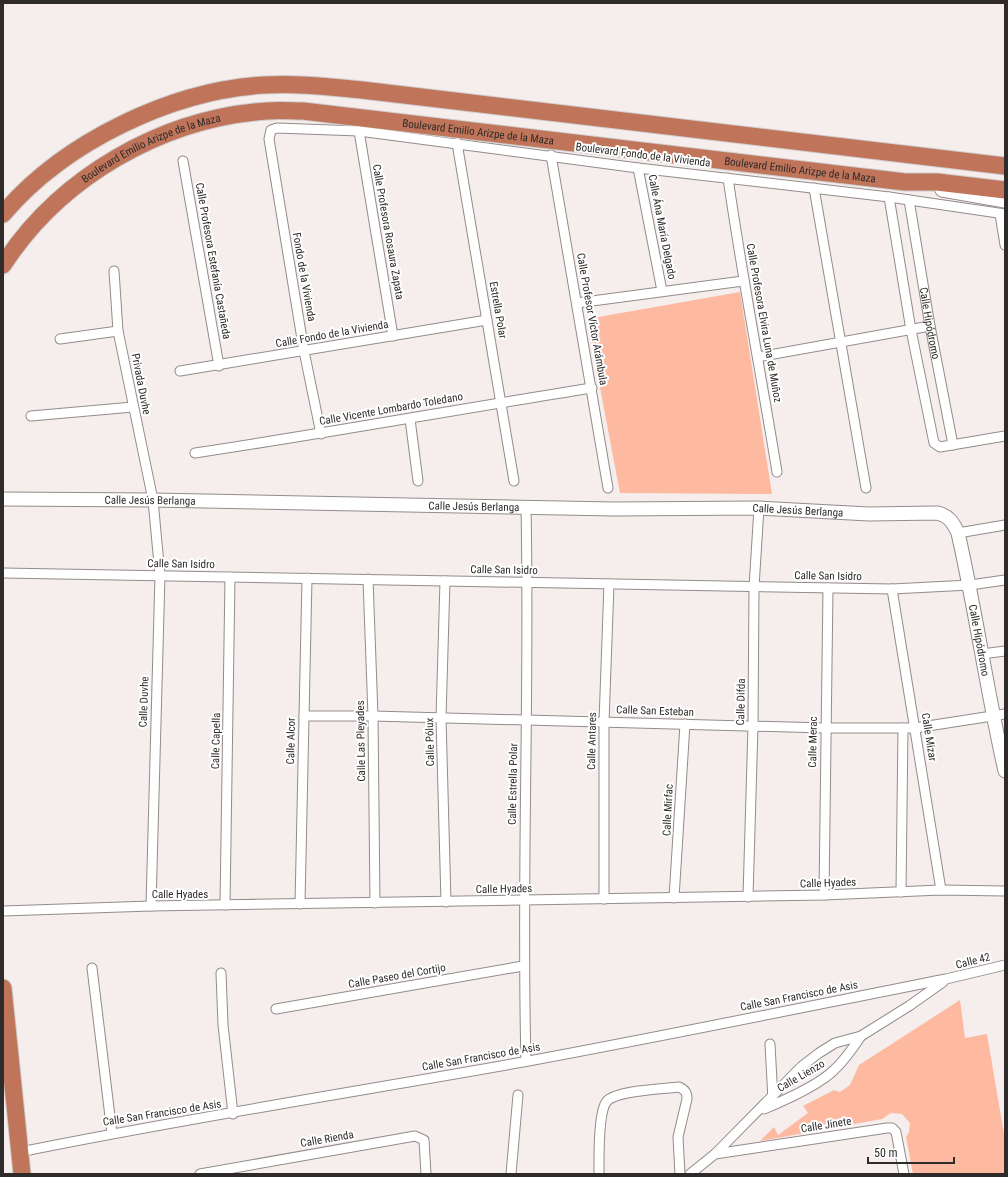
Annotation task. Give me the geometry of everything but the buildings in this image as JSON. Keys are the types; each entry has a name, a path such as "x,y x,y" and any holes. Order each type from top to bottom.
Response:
{"highway":[{"path":"3,214 42,177 71,154 130,120 175,102 216,91 265,85 308,85 362,90 1005,166"},
{"name":"Boulevard Emilio Arizpe de la Maza","path":"3,265 30,228 59,199 122,154 178,130 218,118 266,111 303,111 905,182 944,182 1005,190"},
{"path":"3,988 22,1174"}],"street":[{"name":"Boulevard Fondo de la Vivienda","path":"277,128 359,131 551,155 638,168 888,197 1002,214"},
{"name":"Fondo de la Vivienda","path":"277,128 271,130 269,139 304,351 321,434"},
{"name":"Calle Profesora Rosaura Zapata","path":"359,131 393,336"},
{"name":"Estrella Polar","path":"457,143 502,402 514,481"},
{"name":"Calle Profesor Víctor Arámbula","path":"551,155 608,488"},
{"name":"Calle Profesora Estefanía Castañeda","path":"183,161 219,366"},
{"name":"Calle Ána María Delgado","path":"638,168 662,291"},
{"name":"Calle Profesora Elvira Luna de Muñoz","path":"728,178 743,281 758,357 777,472"},
{"path":"905,182 937,190 1005,201"},
{"path":"814,188 866,488"},
{"name":"Calle Hipódromo","path":"888,197 911,330 933,441 940,447 953,445 930,326 909,200"},
{"path":"1002,214 1005,245"},
{"name":"Privada Duvhe","path":"114,271 118,331 153,500"},
{"path":"577,303 743,281"},
{"name":"Calle Fondo de la Vivienda","path":"180,371 219,366 487,320"},
{"path":"758,357 840,341 930,326"},
{"path":"60,339 118,331"},
{"name":"Calle Vicente Lombardo Toledano","path":"195,453 321,434 502,402 592,388"},
{"path":"31,416 133,407"},
{"path":"410,418 418,481"},
{"path":"953,445 1005,436"},
{"name":"Calle Jesús Berlanga","path":"3,499 153,500 614,509 759,508 869,514 944,514"},
{"name":"Calle Duvhe","path":"151,906 160,576 153,500"},
{"name":"Calle Estrella Polar","path":"526,507 528,583 523,966 526,1061"},
{"name":"Calle Difda","path":"748,897 753,726 754,587 759,508"},
{"name":"Calle Hipódromo","path":"944,514 955,525 958,533 970,585 982,654 999,714 1005,771"},
{"path":"958,533 1005,525"},
{"name":"Calle San Isidro","path":"3,574 892,589 970,585 1005,580"},
{"name":"Calle Capella","path":"225,905 230,577"},
{"name":"Calle Alcor","path":"300,904 307,578"},
{"name":"Calle Las Pleyades","path":"368,579 373,716 375,903"},
{"name":"Calle Pólux","path":"445,581 441,718 446,902"},
{"name":"Calle Antares","path":"604,899 604,722 609,584"},
{"name":"Calle Merac","path":"824,895 828,588"},
{"name":"Calle Mizar","path":"892,589 941,890"},
{"path":"982,654 1005,650"},
{"name":"Calle San Esteban","path":"304,716 373,716 825,728 915,728 999,714"},
{"name":"Calle Mirfac","path":"674,898 685,724"},
{"path":"901,892 903,728"},
{"name":"Calle Hyades","path":"3,912 151,906 748,897 941,890 1005,891"},
{"name":"Calle 42","path":"946,980 1005,965"},
{"name":"Calle Paseo del Cortijo","path":"276,1009 523,966"},
{"path":"92,968 112,1133"},
{"path":"221,973 223,1025 233,1114"},
{"name":"Calle Lienzo","path":"773,1101 802,1066 818,1053 835,1043 860,1036 909,1006 946,980"},
{"name":"Calle San Francisco de Asis","path":"20,1152 112,1133 233,1114 526,1061 946,980"},
{"name":"Calle Lienzo","path":"690,1174 715,1154 761,1110 773,1101 833,1072 847,1056 860,1036"},
{"path":"770,1044 773,1101"},
{"path":"599,1174 599,1137 604,1107 607,1102 618,1095 680,1087 687,1094 688,1099 678,1137 680,1174"},
{"path":"512,1174 518,1095"},
{"name":"Calle Jinete","path":"715,1154 892,1128 896,1132 904,1174"},
{"name":"Calle Rienda","path":"200,1174 245,1170 415,1136 424,1140 426,1174"}],"shaded area":[{"path":"740,292 772,494 620,493 587,319"},
{"path":"960,1000 965,1038 987,1034 1005,1140 1005,1174 913,1174 906,1137 909,1132 910,1123 902,1114 891,1113 882,1119 760,1141 774,1127 778,1135 808,1113 803,1106 834,1090 840,1092 850,1085 859,1065"}]}
